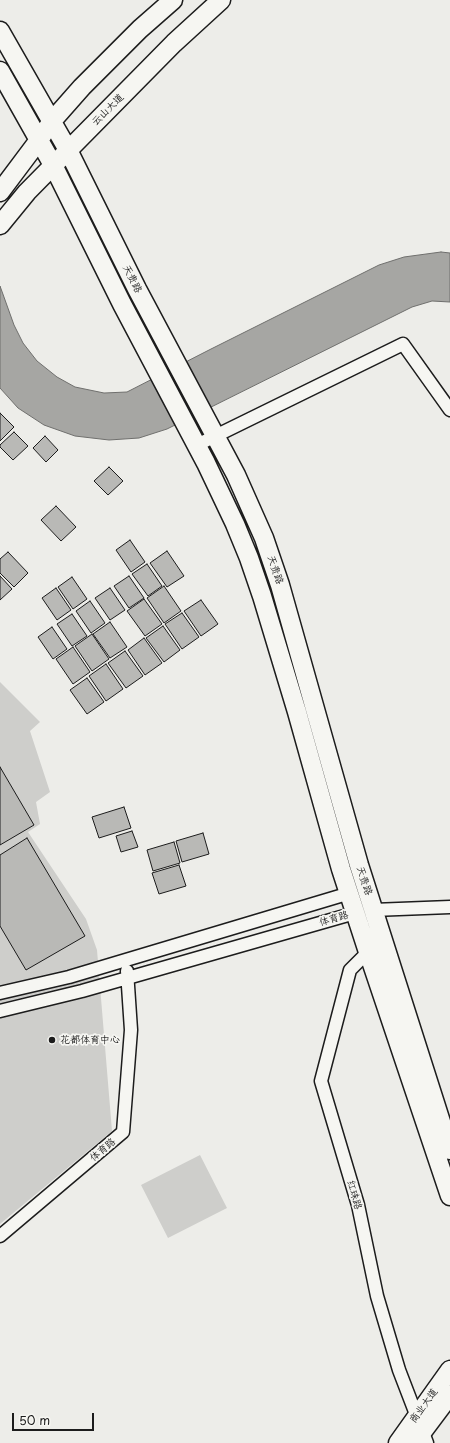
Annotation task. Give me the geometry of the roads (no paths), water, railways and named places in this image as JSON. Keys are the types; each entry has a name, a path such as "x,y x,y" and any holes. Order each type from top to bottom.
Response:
{"main road":[{"path":"0,192 40,140 52,121 140,29 173,0"},
{"name":"云山大道","path":"0,225 26,192 174,43 221,0"},
{"name":"天贵路","path":"0,31 68,150 137,289 236,475 264,538 280,585 359,865 450,1150"},
{"path":"0,71 40,140"},
{"name":"天贵路","path":"40,140 115,290 197,445 235,524 262,596 355,913 450,1196"},
{"name":"商业大道","path":"421,1433 450,1370"},
{"name":"商业大道","path":"398,1443 421,1433 450,1395"}],"street":[{"path":"197,445 403,344 450,410"},
{"name":"体育路","path":"0,993 68,977 350,893"},
{"path":"373,910 450,907"},
{"name":"体育路","path":"0,1011 82,991 355,913"},
{"name":"红珠路","path":"368,952 350,970 321,1081 358,1205 378,1296 399,1370 421,1433"},
{"name":"体育路","path":"0,1236 123,1132 131,1030 127,960"}],"place":[{"name":"花都体育中心","path":"52,1040"}]}
